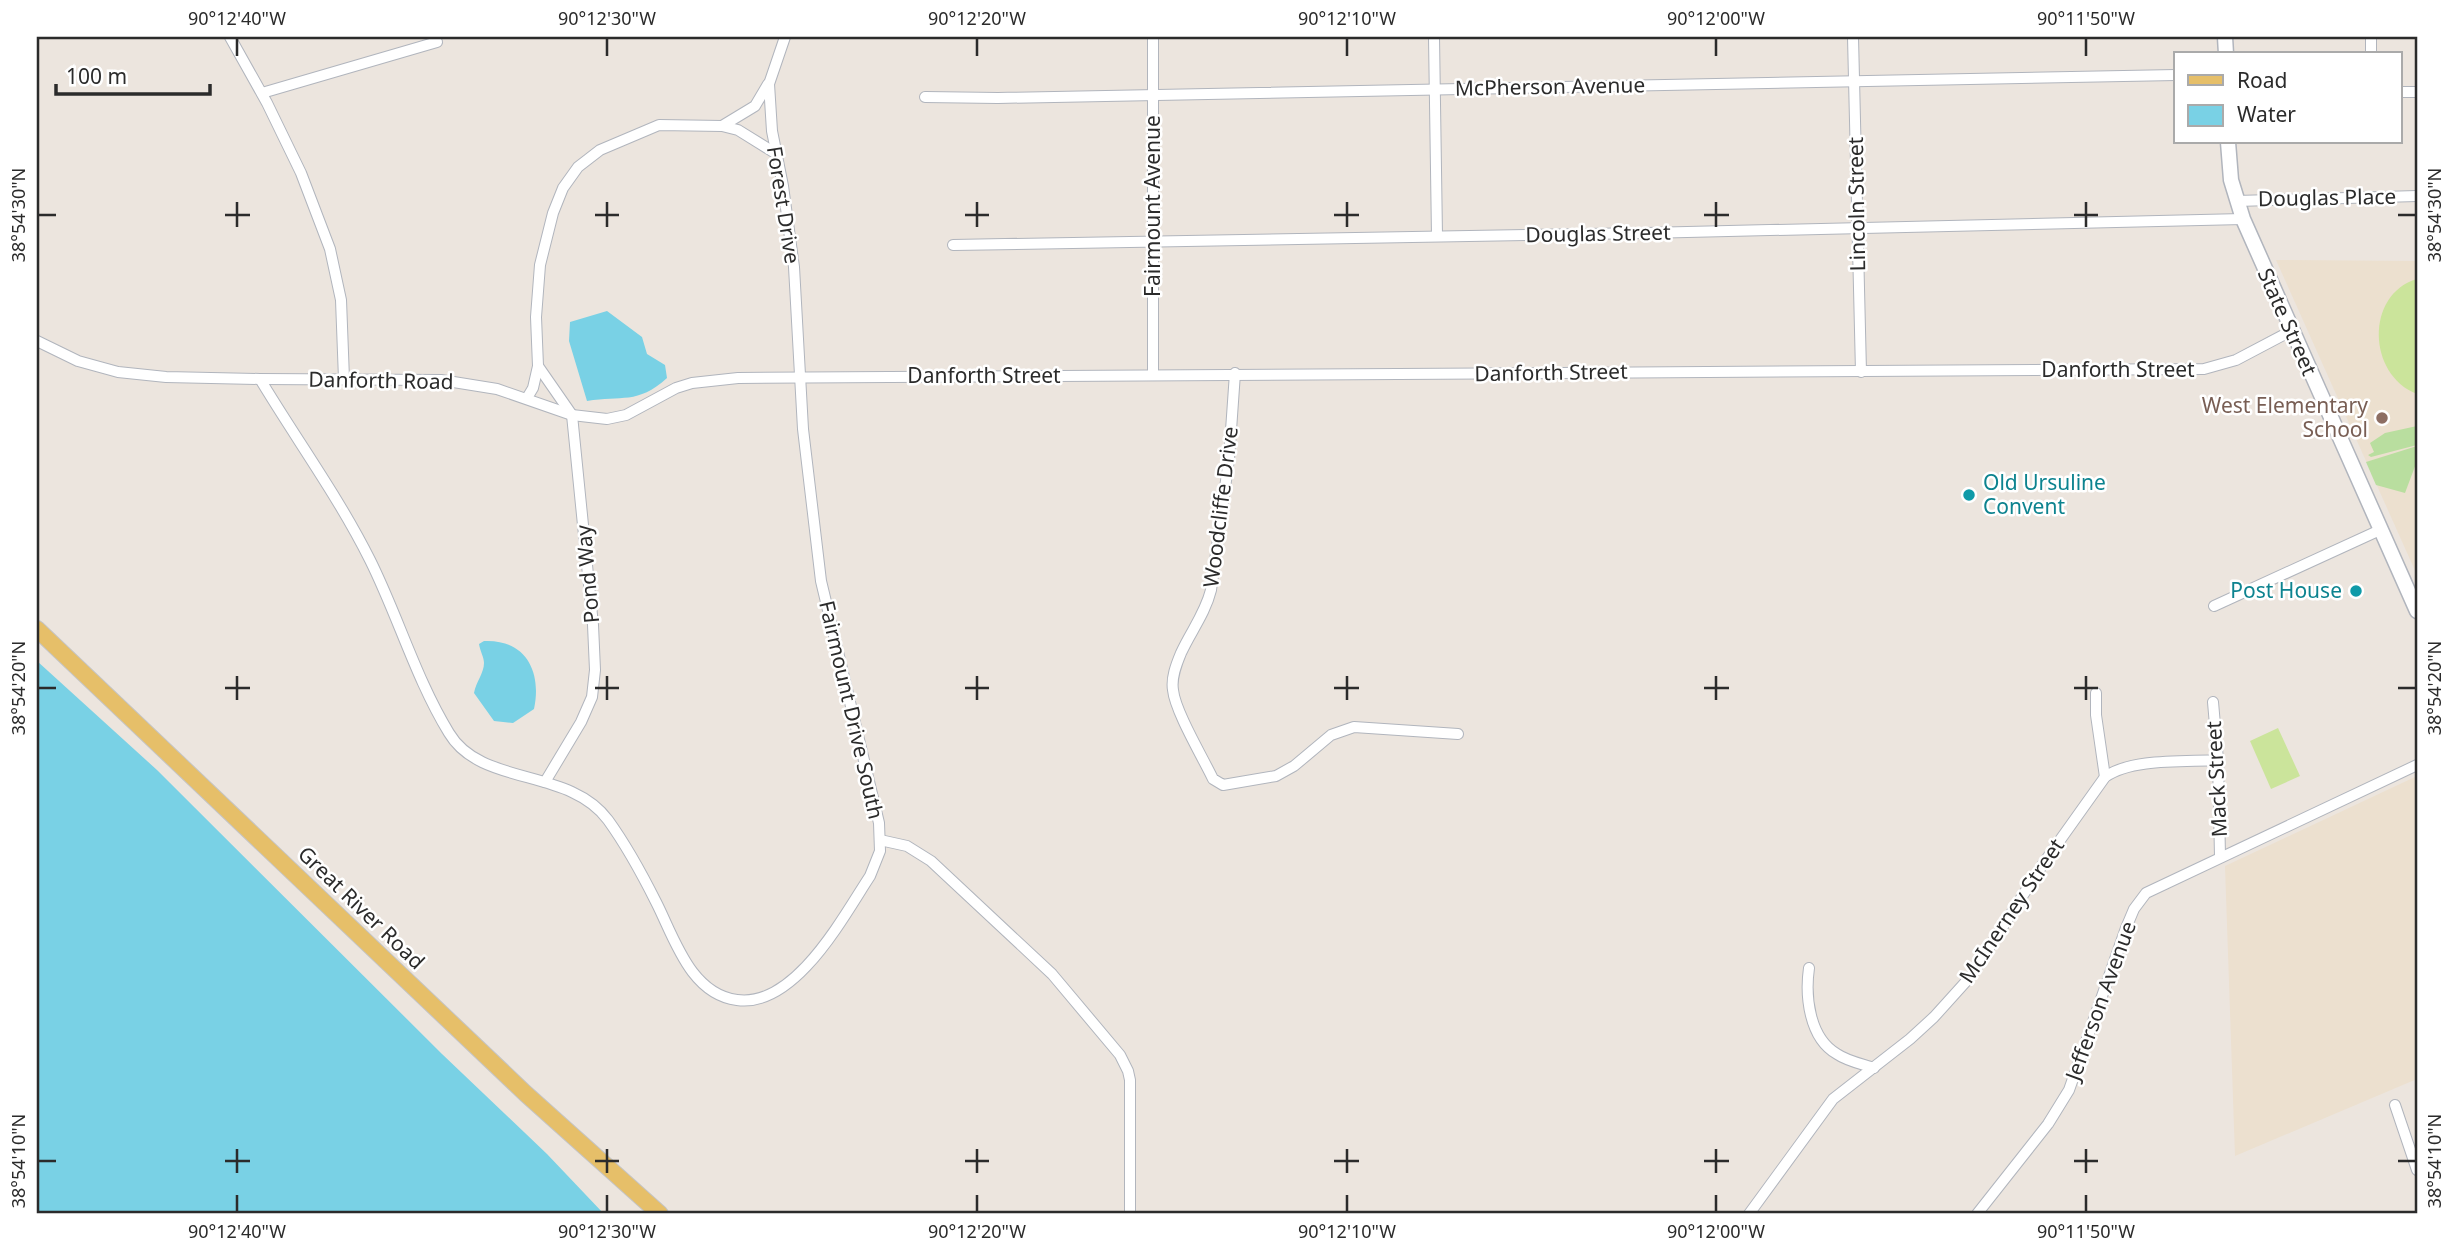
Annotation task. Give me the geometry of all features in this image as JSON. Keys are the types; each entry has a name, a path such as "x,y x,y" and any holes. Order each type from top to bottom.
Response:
{"main road":[{"name":"Great River Road","path":"37,629 526,1094 660,1214"}],"street":[{"path":"230,37 262,93 301,173 330,249 341,300 344,379"},
{"name":"Forest Drive","path":"785,37 769,84 775,153 790,233 802,377"},
{"name":"Fairmount Avenue","path":"1153,37 1153,375"},
{"path":"1434,37 1437,236"},
{"name":"Lincoln Street","path":"1853,37 1861,372"},
{"path":"262,93 437,42"},
{"name":"McPherson Avenue","path":"925,97 2174,75"},
{"path":"722,126 755,106 769,84"},
{"path":"527,398 533,388 538,366 536,317 540,265 553,213 563,188 578,167 600,150 659,125 722,126 738,130 775,153"},
{"name":"State Street","path":"2228,144 2231,180 2243,219 2417,611"},
{"name":"Douglas Place","path":"2236,201 2417,196"},
{"name":"Douglas Street","path":"953,244 1152,243 2243,219"},
{"name":"Danforth Street","path":"802,377 2204,369 2225,364 2291,331"},
{"name":"Danforth Road","path":"37,341 78,361 118,372 166,377 442,380 527,398 572,415 607,419 626,415 676,388 710,379 802,377"},
{"name":"Pond Way","path":"538,366 572,415 595,670 592,697 581,722 545,782"},
{"name":"Woodcliffe Drive","path":"1235,373 1229,459 1211,590 1203,614 1176,665 1172,685 1174,697 1213,779 1223,785 1276,776 1294,766 1331,735 1354,727 1458,734"},
{"name":"Fairmount Drive South","path":"260,379 331,489 359,538 449,733 457,744 473,757 496,767 586,798 607,818 643,878 691,969 713,990 740,1000 753,1000 777,991 800,973 819,950 870,876 876,863 880,840 875,802 821,581 803,429 802,377"},
{"path":"2214,606 2381,530"},
{"path":"2096,693 2097,727 2105,777 2115,771 2135,766 2218,760"},
{"name":"Mack Street","path":"2213,702 2218,760 2220,856"},
{"name":"Jefferson Avenue","path":"1977,1214 2048,1124 2069,1090 2126,928 2138,903 2152,889 2417,765"},
{"name":"McInerney Street","path":"1749,1214 1833,1099 1934,1017 1971,976 2043,864 2105,777"},
{"path":"880,840 918,852 992,918 1052,974 1125,1063 1130,1080 1130,1214"},
{"path":"1809,968 1809,1005 1822,1043 1837,1055 1874,1068"},
{"path":"2395,1105 2414,1144 2417,1170"}],"shaded area":[{"name":"West Elementary School","path":"2276,260 2417,261 2417,575"},
{"path":"2417,776 2417,1079 2235,1156 2225,866"}],"green space":[{"path":"2417,279 2417,394 2401,384 2389,370 2381,353 2379,335 2381,317 2388,301 2400,287"},
{"path":"2417,426 2417,445 2371,457 2368,455 2374,452 2370,443 2385,433"},
{"path":"2417,446 2417,461 2405,493 2376,485 2366,462"},
{"path":"2278,728 2300,776 2271,789 2250,741"}],"water":[{"path":"607,311 642,337 647,354 665,365 667,378 638,396 587,401 569,341 570,322"},
{"path":"484,641 511,646 528,660 533,671 536,695 534,709 513,723 494,721 474,693 484,667 479,644"},
{"path":"37,661 157,770 442,1054 547,1154 604,1214 37,1214"}],"place":[{"name":"West Elementary School","path":"2382,418"},
{"name":"Old Ursuline Convent","path":"1969,495"},
{"name":"Post House","path":"2356,591"}]}
